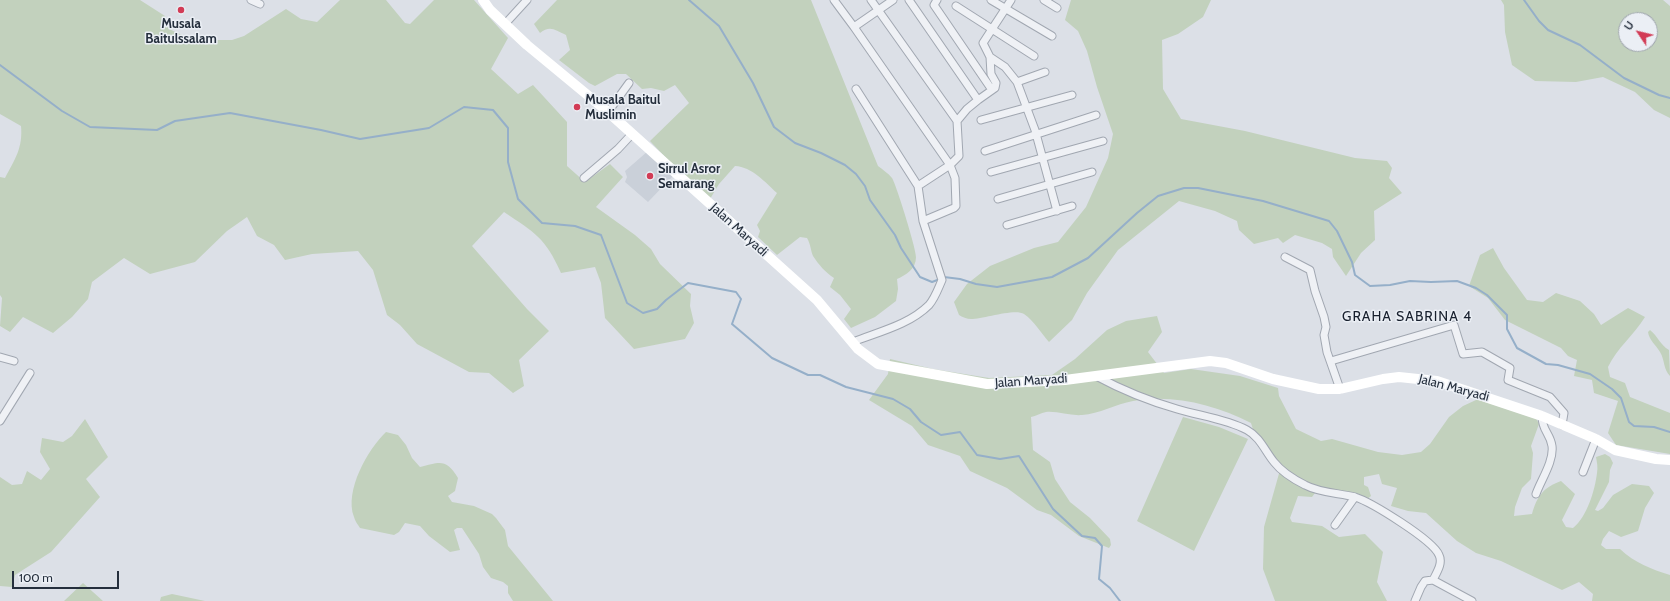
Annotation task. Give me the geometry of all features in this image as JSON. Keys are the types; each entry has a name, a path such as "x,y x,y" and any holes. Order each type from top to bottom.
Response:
{"street":[{"path":"251,0 260,4"},
{"name":"Jalan Maryadi","path":"483,0 505,24 574,86 608,112 817,300 853,342 872,360 884,366 980,384 1018,383 1210,361 1226,363 1273,379 1306,387 1340,390 1392,377 1419,378 1437,381 1542,416 1621,451 1656,459 1670,460"},
{"path":"505,24 527,0"},
{"path":"834,0 950,165 955,178 956,206 923,221"},
{"path":"871,0 957,121 959,156 950,165 918,186"},
{"path":"854,27 892,0"},
{"path":"909,0 978,100"},
{"path":"937,0 934,5 992,90"},
{"path":"991,0 1052,36"},
{"path":"957,121 967,109 995,88 996,83 992,74 990,57 983,43 1011,0"},
{"path":"1044,0 1056,8"},
{"path":"956,6 1034,56"},
{"path":"990,57 1005,67 1017,82 1036,134 1051,184 1057,211"},
{"path":"1017,82 1045,72"},
{"path":"608,112 629,83"},
{"path":"853,342 887,330 922,310 934,297 941,278 923,221 918,186 856,88"},
{"path":"981,120 1072,94"},
{"path":"985,151 1096,116"},
{"path":"584,178 618,149 632,134"},
{"path":"991,172 1103,141"},
{"path":"998,199 1092,172"},
{"path":"1007,225 1072,206"},
{"path":"1285,257 1310,270 1315,291 1324,317 1326,328 1324,342 1340,390"},
{"path":"1331,361 1454,325 1463,354 1482,352 1510,368 1508,380 1550,396 1564,413 1562,424"},
{"path":"0,357 14,361"},
{"path":"0,421 30,372"},
{"path":"1094,375 1128,392 1245,429 1256,437 1274,462 1304,485 1315,489 1355,497 1393,517 1437,551 1441,562 1433,580"},
{"path":"1536,494 1552,455 1551,443 1544,430 1542,416"},
{"path":"1583,472 1596,439"},
{"path":"1335,525 1355,497"},
{"path":"1415,601 1420,587 1425,582 1433,580 1467,600"}],"shaded area":[{"name":"Sirrul Asror Semarang","path":"648,151 674,175 648,202 625,182 627,177 625,171"}],"green space":[{"path":"0,0 140,0 165,16 169,29 193,40 232,40 244,36 286,9 301,19 317,22 340,0 386,0 405,23 410,24 434,0 474,0 508,38 491,69 518,94 533,85 567,122 567,166 585,182 610,164 623,177 596,207 635,235 651,249 660,264 691,294 690,306 694,323 685,339 634,349 605,318 601,283 595,267 561,273 550,251 544,243 524,225 504,212 472,246 527,309 549,331 519,360 524,386 513,393 489,373 469,372 417,344 400,325 387,315 373,270 358,251 312,254 285,260 274,245 257,236 247,217 227,231 195,262 150,274 124,258 92,282 88,299 72,317 53,333 23,317 10,332 0,326 2,298 0,295 0,177 5,178 15,159 21,141 21,126 0,114"},
{"path":"557,0 811,0 878,166 892,178 910,231 916,261 910,271 897,279 898,289 896,301 875,317 851,328 844,319 851,309 840,295 830,287 834,278 822,268 813,256 807,238 800,237 777,255 758,237 760,231 757,225 777,193 768,184 753,172 735,166 719,184 710,199 650,141 689,103 675,85 664,91 651,88 642,89 626,74 617,74 595,86 559,60 570,50 566,35 550,29 540,33 534,24"},
{"path":"1071,0 1211,0 1203,17 1178,34 1162,40 1163,89 1181,119 1245,131 1355,158 1387,161 1392,168 1389,178 1402,193 1374,211 1375,240 1361,253 1346,276 1333,257 1332,249 1322,243 1295,235 1283,243 1278,238 1254,244 1239,230 1237,221 1215,211 1179,201 1118,250 1087,293 1072,320 1049,342 1031,320 1020,312 1006,313 976,319 965,318 959,315 954,302 967,284 990,266 1034,248 1058,242 1086,207 1108,158 1113,134 1097,87 1087,51 1078,31 1065,20"},
{"path":"1501,0 1663,0 1670,6 1670,118 1654,110 1635,92 1603,77 1576,82 1535,81 1512,65 1505,32 1504,5"},
{"path":"1493,248 1504,268 1527,300 1543,302 1556,293 1580,301 1594,314 1601,325 1628,308 1645,317 1616,354 1608,367 1610,377 1625,383 1630,397 1670,413 1670,454 1616,445 1608,433 1618,401 1594,393 1592,380 1574,376 1577,360 1568,356 1561,348 1505,320 1488,298 1469,286 1480,255"},
{"path":"1157,316 1162,332 1148,352 1164,373 1191,369 1240,376 1278,388 1279,396 1296,429 1321,441 1332,439 1378,452 1402,455 1421,452 1430,444 1449,417 1463,406 1476,400 1488,400 1536,418 1539,424 1531,446 1533,453 1531,479 1522,488 1515,507 1514,516 1532,514 1536,502 1542,493 1550,486 1561,481 1575,494 1562,520 1566,527 1573,528 1578,523 1590,503 1596,480 1596,457 1605,454 1610,457 1613,463 1610,470 1609,482 1595,510 1598,511 1603,508 1613,495 1632,484 1649,486 1654,493 1645,508 1638,531 1621,537 1609,531 1603,539 1601,545 1606,549 1620,549 1631,558 1644,565 1670,575 1670,601 1592,601 1593,594 1579,582 1562,590 1501,561 1476,553 1457,541 1426,513 1408,511 1391,506 1397,488 1382,484 1379,474 1364,477 1364,485 1368,487 1371,496 1366,500 1318,489 1312,497 1298,496 1290,518 1292,522 1322,526 1339,537 1365,534 1383,552 1377,582 1387,601 1275,601 1263,569 1264,527 1280,470 1258,445 1251,423 1208,406 1178,400 1163,399 1133,401 1088,414 1078,415 1046,412 1031,417 1033,450 1050,462 1055,479 1070,502 1090,518 1110,539 1111,545 1109,548 1079,536 1051,515 1037,510 1007,488 970,471 960,456 928,445 912,426 869,400 888,374 890,359 933,369 989,378 1052,375 1075,359 1107,330 1126,321"},
{"path":"1650,330 1663,346 1669,350 1670,376 1666,370 1660,352 1650,338 1648,332"},
{"path":"1183,417 1219,427 1248,439 1194,551 1137,521"},
{"path":"85,419 108,457 86,479 100,497 51,552 15,575 12,587 0,586 0,477 12,485 22,484 27,471 41,480 50,469 40,452 42,438 63,442 72,436"},
{"path":"386,432 398,435 406,445 412,458 420,467 442,463 450,467 458,478 455,491 448,496 452,502 474,506 492,514 505,530 508,546 553,601 513,601 508,593 508,586 503,582 491,578 483,567 479,554 462,528 457,528 454,530 460,550 450,552 429,536 420,526 405,523 399,532 394,535 360,528 354,518 352,507 352,495 355,483 365,460 379,439"},
{"path":"83,583 103,601 64,601"},
{"path":"172,594 205,601 160,601 161,597"}],"waterway":[{"path":"689,0 719,26 753,83 774,127 795,143 821,153 845,165 856,174 865,186 870,200 895,235 901,248 920,277 932,282 940,279"},
{"path":"1524,0 1539,21 1548,30 1580,45 1624,78 1659,95 1670,98"},
{"path":"0,65 62,111 90,127 157,130 175,121 230,113 360,139 429,128 464,107 493,110 508,128 508,162 518,199 542,223 575,226 601,235 627,303 643,313 657,309 688,283 736,292 741,299 732,324 772,358 808,375 820,375 846,387 893,399 910,409 921,422 941,435 960,432 977,455 1000,459 1019,456 1053,509 1082,536 1095,538 1102,546 1099,579 1110,588 1120,601"},
{"path":"944,277 997,287 1052,277 1088,258 1158,196 1184,188 1198,188 1263,201 1329,221 1337,231 1352,262 1355,275 1370,286 1390,285 1410,281 1457,281 1476,288 1487,295 1507,315 1507,329 1517,348 1546,364 1558,365 1590,374 1612,389 1621,398 1629,422 1634,426 1654,427 1670,432"}],"place":[{"name":"Musala Baitulssalam","path":"181,10"},
{"name":"Musala Baitul Muslimin","path":"577,107"},
{"name":"Sirrul Asror Semarang","path":"650,176"}],"district":[{"name":"GRAHA SABRINA 4","path":"1407,317"}]}
